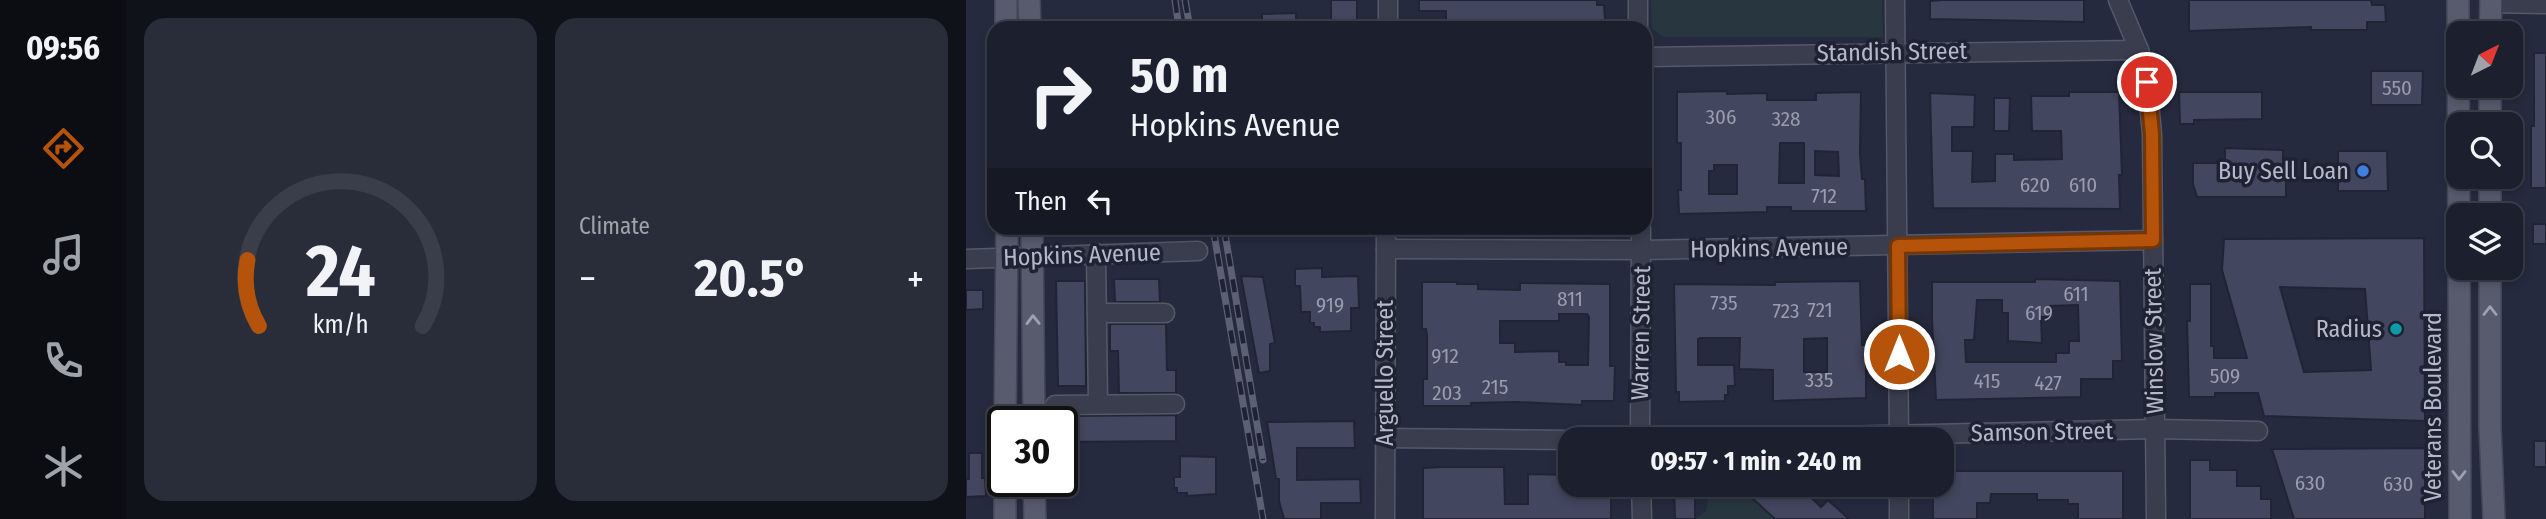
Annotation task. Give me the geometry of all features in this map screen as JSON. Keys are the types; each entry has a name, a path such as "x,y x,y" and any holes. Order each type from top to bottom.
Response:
{"main road":[{"path":"1006,0 1006,21"},
{"path":"1029,0 1030,21"},
{"name":"Veterans Boulevard","path":"2458,0 2459,203"},
{"path":"2490,1 2490,21"},
{"path":"1005,406 1007,235"},
{"path":"1032,235 1034,406"},
{"name":"Veterans Boulevard","path":"2459,280 2460,519"},
{"path":"2468,280 2471,319 2478,338 2490,352"},
{"path":"2490,280 2494,519"},
{"path":"1005,497 1005,519"},
{"path":"1034,497 1035,519"}],"street":[{"path":"1388,0 1388,21"},
{"path":"1638,0 1638,21"},
{"path":"1895,0 1899,427"},
{"name":"Winslow Street","path":"2119,0 2139,50 2147,82 2152,134 2156,519"},
{"path":"2490,1 2546,4"},
{"name":"Standish Street","path":"1652,57 2139,50"},
{"name":"Arguello Street","path":"1385,519 1386,235"},
{"name":"Warren Street","path":"1640,427 1642,235"},
{"name":"Hopkins Avenue","path":"1386,249 1642,250 2153,240"},
{"name":"Hopkins Avenue","path":"966,259 1198,251"},
{"path":"1096,253 1098,404"},
{"path":"1097,313 1165,313"},
{"path":"1055,405 1175,404"},
{"name":"Samson Street","path":"1954,435 2155,429 2258,431"},
{"path":"1384,438 1558,440"},
{"path":"1641,497 1642,519"},
{"path":"1899,497 1899,519"}],"shaded area":[{"path":"1651,0 1882,0 1883,37 1664,37 1652,29"},
{"path":"1754,497 1775,519 1695,519 1706,511 1708,498"}],"building":[{"path":"1331,0 1357,0 1357,21 1331,21"},
{"path":"1419,0 1597,0 1597,5 1604,5 1605,19 1446,21 1446,11 1419,11"},
{"path":"2084,0 2084,22 1930,19 1930,1"},
{"path":"2189,0 2371,0 2372,5 2385,5 2386,22 2367,22 2367,30 2311,30 2311,27 2189,31"},
{"path":"1296,13 1296,21 1262,21 1262,14"},
{"path":"2534,53 2546,53 2546,188 2531,188"},
{"path":"2371,71 2423,71 2422,105 2371,105"},
{"path":"1677,92 1767,93 1767,100 1816,100 1816,93 1861,92 1860,154 1862,179 1865,179 1866,211 1791,211 1791,207 1767,207 1767,212 1679,214 1681,143 1677,143","holes":["1780,143 1804,143 1804,183 1779,183","1815,151 1838,152 1839,176 1815,175","1714,165 1737,165 1737,194 1709,194 1709,171 1714,171"]},
{"path":"2069,92 2119,92 2122,175 2119,175 2120,209 1933,208 1930,93 1975,95 1974,127 1952,127 1952,151 1973,151 1972,182 1995,181 1995,154 2014,154 2014,160 2062,159 2061,131 2032,131 2031,96 2069,96"},
{"path":"2179,92 2262,92 2262,119 2194,120 2194,124 2180,124"},
{"path":"1994,98 2010,98 2009,131 1994,131"},
{"path":"2225,148 2283,150 2286,197 2197,197 2193,184 2193,163 2225,163"},
{"name":"Buy Sell Loan","path":"2338,151 2387,151 2388,191 2338,191"},
{"path":"2533,224 2546,224 2546,244 2533,244"},
{"name":"Radius","path":"2424,238 2425,421 2264,416 2258,393 2215,393 2215,397 2189,397 2187,321 2190,321 2190,284 2211,284 2211,346 2214,346 2214,358 2247,358 2222,270 2224,239","holes":["2280,287 2365,289 2371,370 2304,372"]},
{"path":"1322,268 1322,277 1358,276 1359,308 1351,308 1351,331 1320,332 1320,327 1314,327 1314,323 1310,323 1310,312 1301,312 1300,286 1295,286 1295,269"},
{"path":"1241,276 1263,277 1275,343 1270,344 1270,371 1259,373"},
{"path":"1114,279 1159,279 1160,302 1115,302"},
{"path":"2035,279 2120,281 2122,361 2113,361 2113,379 2081,379 2081,397 1936,400 1932,282 2035,282","holes":["1977,300 2002,300 2002,313 2008,313 2008,341 2042,343 2041,317 2050,317 2050,306 2078,305 2079,341 2069,341 2069,353 2056,353 2056,362 1966,362 1965,340 1974,340"]},
{"path":"1056,281 1085,281 1086,386 1058,386"},
{"path":"1860,281 1862,345 1866,345 1866,398 1773,401 1773,370 1739,369 1740,338 1700,338 1698,365 1734,365 1735,386 1728,386 1725,401 1679,402 1679,392 1676,392 1674,284 1775,285 1775,282","holes":["1827,338 1827,372 1804,372 1804,339"]},
{"path":"1422,282 1457,282 1478,284 1478,289 1520,290 1520,283 1610,284 1610,366 1615,366 1614,401 1582,401 1582,405 1517,402 1423,406 1423,379 1427,379 1427,335 1426,329 1422,329","holes":["1559,314 1587,314 1588,365 1566,365 1566,362 1559,362 1559,351 1515,352 1515,343 1500,343 1500,321 1559,321"]},
{"path":"966,290 983,290 983,309 966,310"},
{"path":"1110,324 1166,324 1167,370 1176,370 1176,393 1119,393 1118,351 1110,351"},
{"path":"1176,415 1176,441 1078,442 1078,416"},
{"path":"1354,421 1355,448 1297,448 1297,480 1360,479 1361,503 1321,503 1321,519 1284,519 1267,422"},
{"path":"2534,441 2546,441 2546,467 2534,467"},
{"path":"2425,448 2425,519 2294,519 2272,449"},
{"path":"969,453 982,453 982,478 985,478 986,496 966,497"},
{"path":"1180,456 1216,457 1216,494 1187,496 1187,493 1177,493 1174,477 1180,477"},
{"path":"2190,460 2210,460 2210,470 2237,470 2237,486 2261,486 2261,499 2271,499 2271,519 2190,519"},
{"path":"1504,467 1505,504 1528,504 1528,474 1558,475 1558,497 1611,497 1611,519 1423,519 1423,468"},
{"path":"1954,471 2123,471 2123,519 2078,519 2078,504 2068,504 2068,500 2037,500 2037,494 1991,494 1990,503 1977,503 1977,519 1933,519 1933,497 1954,497"},
{"path":"1674,497 1751,497 1695,498 1695,519 1675,519"},
{"path":"1751,497 1811,497 1821,507 1828,500 1849,519 1775,519"}],"railway":[{"path":"1175,0 1178,21"},
{"path":"1185,0 1189,21"},
{"path":"1214,235 1263,519"},
{"path":"1225,235 1263,460"}],"place":[{"name":"Buy Sell Loan","path":"2363,171"},
{"name":"Radius","path":"2396,329"}],"route":[{"path":"1899,354 1898,246 2153,240 2152,134 2147,82"}]}
